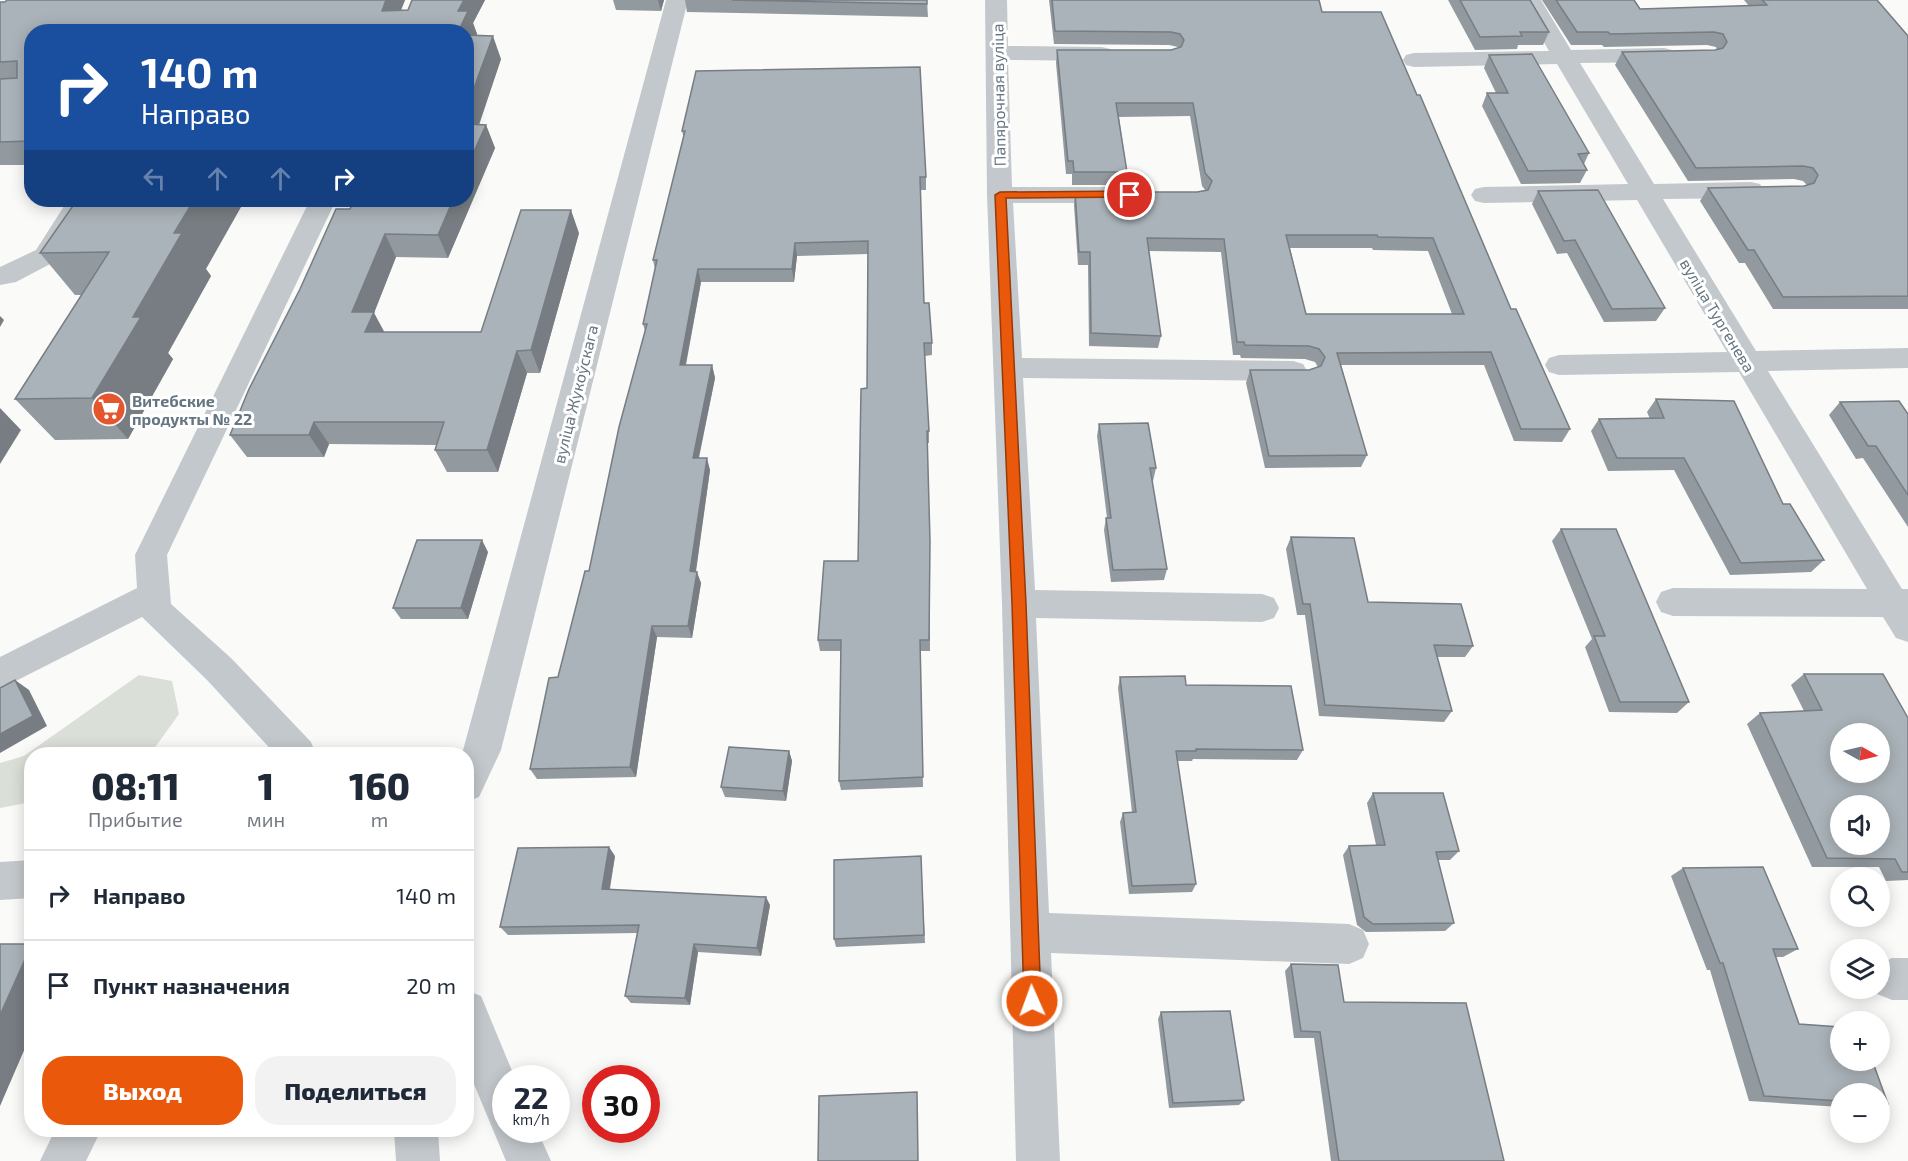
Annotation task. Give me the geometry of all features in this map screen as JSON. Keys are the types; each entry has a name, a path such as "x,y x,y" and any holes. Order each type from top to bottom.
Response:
{"street":[{"name":"вуліца Жукоўскага","path":"474,768 483,750 677,0"},
{"name":"Папярочная вуліца","path":"996,0 1000,195 1019,604 1038,1161"},
{"name":"вуліца Тургенева","path":"1530,0 1747,362 1903,612"},
{"path":"998,53 1123,54"},
{"path":"1414,60 1683,55"},
{"path":"1484,195 1771,190"},
{"path":"1000,195 1137,195"},
{"path":"0,276 7,276 45,256 76,207"},
{"path":"292,747 220,670 155,610 151,555 320,207"},
{"path":"1559,365 1908,358"},
{"path":"1007,368 1304,371"},
{"path":"0,674 153,595"},
{"path":"1673,602 1903,612"},
{"path":"1019,604 1262,608"},
{"path":"0,881 24,880"},
{"path":"1030,932 1349,945"},
{"path":"474,1031 492,1075"},
{"path":"62,1161 75,1137"},
{"path":"416,1137 418,1161"},
{"path":"520,1143 529,1161"}],"shaded area":[{"path":"139,675 172,681 179,714 155,747 37,747"},
{"path":"24,756 24,803 0,808 0,763"}],"building":[{"path":"7,0 386,0 382,11 408,10 412,0 464,0 458,11 468,11 462,24 24,24 24,141 0,142 0,79 17,78 17,61 0,62 0,2"},
{"path":"732,0 927,0 927,4"},
{"path":"1052,0 1319,0 1322,12 1381,12 1417,95 1420,95 1511,309 1516,309 1570,429 1521,429 1491,352 1337,353 1367,455 1269,456 1250,370 1309,370 1321,366 1325,357 1319,349 1309,346 1245,345 1244,342 1237,342 1224,239 1147,238 1161,336 1091,333 1090,252 1079,252 1075,192 1197,192 1208,190 1212,181 1205,173 1193,103 1116,103 1127,172 1074,172 1073,161 1068,161 1057,50 1171,50 1181,47 1184,40 1180,34 1171,32 1055,31","holes":["1286,235 1377,235 1378,237 1433,238 1464,314 1306,314"]},
{"path":"1460,0 1530,0 1549,32 1520,32 1522,36 1480,37"},
{"path":"1556,0 1634,0 1640,9 1767,5 1762,0 1877,0 1908,36 1908,296 1783,297 1754,250 1748,250 1708,188 1804,186 1814,183 1818,175 1813,168 1803,166 1696,168 1622,52 1715,50 1723,48 1727,42 1723,34 1714,32 1610,34 1608,32 1577,32"},
{"path":"474,35 493,36 474,88"},
{"path":"1532,54 1589,153 1578,154 1587,170 1528,171 1487,93 1508,93 1489,55"},
{"path":"920,67 926,177 920,177 924,303 929,303 932,343 924,343 929,431 927,431 930,541 929,640 920,640 923,777 839,781 841,640 818,640 824,561 858,561 861,389 867,388 868,241 795,243 792,269 698,269 680,365 712,365 693,458 707,458 690,571 697,572 688,626 652,626 630,767 530,769 549,678 558,677 585,571 589,571 619,427 647,324 643,324 657,260 653,260 685,131 682,131 696,71"},
{"path":"474,124 486,125 474,151"},
{"path":"1598,190 1665,308 1612,309 1575,240 1564,241 1538,191"},
{"path":"72,207 190,207 174,233 182,233 133,317 141,317 92,398 15,399 109,252 40,253"},
{"path":"351,207 450,207 438,235 385,234 352,312 374,312 365,332 481,332 521,210 571,210 531,350 517,351 487,450 435,450 444,422 314,422 309,435 230,435 249,389 300,289 336,209 350,209"},
{"path":"1656,399 1734,401 1783,504 1790,504 1824,560 1741,563 1684,458 1617,458 1599,419 1664,418"},
{"path":"1899,401 1908,414 1908,495 1876,446 1868,446 1840,402"},
{"path":"1148,423 1156,468 1150,468 1167,569 1113,570 1106,518 1111,518 1099,424"},
{"path":"1561,529 1616,529 1689,702 1620,702 1594,636 1605,636"},
{"path":"1291,537 1354,538 1368,602 1461,604 1473,646 1434,645 1452,711 1325,705 1310,604 1303,604"},
{"path":"417,540 482,540 461,608 393,608"},
{"path":"1804,674 1883,674 1908,718 1908,872 1902,872 1895,859 1827,858 1760,713 1822,710"},
{"path":"1185,676 1186,685 1291,686 1303,750 1196,749 1196,751 1176,751 1196,884 1132,886 1123,813 1136,812 1120,677"},
{"path":"15,680 33,716 0,734 0,688"},
{"path":"729,747 789,751 783,791 721,787"},
{"path":"1373,793 1443,793 1459,851 1436,852 1454,923 1373,924 1364,917 1349,846 1385,845"},
{"path":"609,847 602,889 766,897 757,948 694,944 685,998 625,996 639,925 500,927 518,848"},
{"path":"921,856 924,935 834,939 834,860"},
{"path":"1763,867 1798,949 1773,949 1799,1024 1830,1026 1830,1071 1876,1071 1880,1083 1830,1083 1830,1100 1764,1096 1723,963 1720,963 1683,868"},
{"path":"0,944 24,944 24,962 0,1015"},
{"path":"1291,964 1338,965 1344,1002 1466,1003 1504,1161 1339,1161 1320,1032 1301,1031"},
{"path":"1230,1011 1244,1100 1173,1103 1161,1012"},
{"path":"917,1092 918,1161 818,1161 819,1096"}],"place":[{"name":"Витебские продукты № 22","path":"109,409"}],"route":[{"path":"1032,1001 1019,604 1000,195 1130,195"}]}
